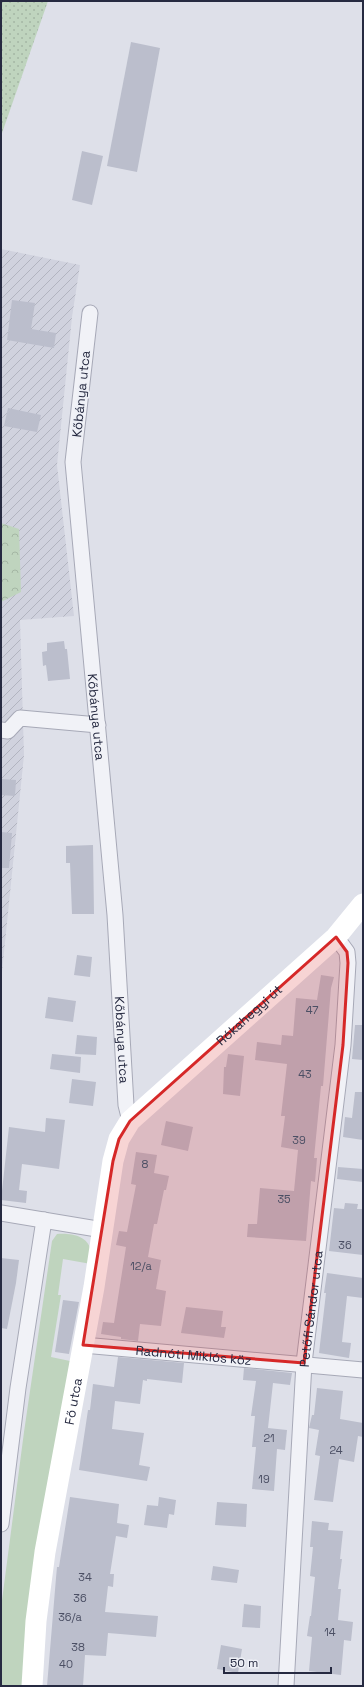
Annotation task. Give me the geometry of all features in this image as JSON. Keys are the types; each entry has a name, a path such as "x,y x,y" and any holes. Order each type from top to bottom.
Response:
{"street":[{"name":"Kőbánya utca","path":"90,313 73,462 115,915 126,1104 130,1121"},
{"path":"1,730 8,731 20,718 98,725"},
{"name":"Rókahegyi út","path":"130,1121 336,937 363,904"},
{"name":"Petőfi Sándor utca","path":"286,1686 304,1363 343,1045 348,963 347,952 336,937"},
{"name":"Fő utca","path":"32,1686 36,1621 45,1552 84,1345 104,1230 114,1161 119,1139 130,1121"},
{"path":"1,1213 104,1230"},
{"path":"1,1524 18,1388 44,1220"},
{"name":"Radnóti Miklós köz","path":"84,1345 304,1363 363,1370"}],"highlighted area":[{"path":"336,937 347,952 348,963 343,1045 304,1363 83,1345 113,1161 119,1139 130,1121"}],"shaded area":[{"path":"1,249 80,265 72,317 57,465 74,616 20,620 24,755 1,982"}],"green space":[{"path":"1,1 48,1 1,136"},
{"path":"1,523 19,529 21,592 1,602"},
{"path":"57,1234 78,1236 86,1241 91,1251 91,1264 63,1259 58,1295 61,1295 51,1357 70,1361 28,1686 1,1686 1,1608 24,1432 52,1241"}],"building":[{"path":"131,42 160,48 137,172 107,166"},
{"path":"82,151 103,156 92,205 72,200"},
{"path":"12,300 35,303 31,329 56,333 54,348 7,340"},
{"path":"8,408 41,415 37,432 4,426"},
{"path":"64,641 65,649 67,649 70,679 48,681 46,665 43,666 42,652 47,651 47,643"},
{"path":"1,779 16,780 15,796 1,795"},
{"path":"1,832 12,833 9,868 1,868"},
{"path":"93,845 94,914 72,914 70,863 66,863 66,846"},
{"path":"77,955 92,957 90,977 74,975"},
{"path":"321,975 334,977 331,988 323,1086 321,1086 314,1158 317,1158 315,1182 311,1181 306,1241 247,1237 248,1224 257,1224 260,1188 294,1191 298,1150 281,1147 285,1116 281,1116 287,1064 255,1060 257,1042 281,1045 282,1035 293,1036 296,998 317,1000"},
{"path":"48,997 76,1001 73,1022 45,1018"},
{"path":"355,1025 363,1025 363,1060 352,1059"},
{"path":"77,1035 97,1037 96,1055 75,1054"},
{"path":"52,1054 81,1057 80,1073 50,1069"},
{"path":"228,1054 244,1056 240,1096 223,1094 224,1067 226,1067"},
{"path":"72,1079 96,1082 93,1106 69,1103"},
{"path":"355,1092 363,1092 363,1140 343,1137 345,1117 352,1118"},
{"path":"46,1118 65,1120 59,1169 22,1164 19,1190 27,1191 26,1203 1,1200 9,1127 45,1132"},
{"path":"166,1121 193,1127 188,1151 161,1145"},
{"path":"136,1152 157,1155 154,1173 169,1176 166,1190 164,1190 157,1224 154,1224 148,1257 161,1260 156,1289 166,1291 161,1326 140,1324 138,1341 101,1334 103,1322 114,1323 126,1247 116,1245 119,1231 127,1232 136,1185 131,1184"},
{"path":"338,1167 363,1169 363,1182 337,1179"},
{"path":"345,1203 358,1204 357,1209 363,1209 363,1255 329,1251 334,1208 344,1209"},
{"path":"1,1258 19,1260 7,1329 1,1328"},
{"path":"327,1273 363,1278 363,1298 347,1296 342,1342 351,1343 349,1358 319,1353"},
{"path":"63,1300 79,1302 69,1354 55,1352"},
{"path":"186,1307 223,1311 221,1327 226,1327 224,1338 181,1333"},
{"path":"118,1357 184,1363 182,1383 147,1379 147,1381 143,1380 140,1404 115,1401 112,1429 144,1433 139,1465 150,1467 147,1481 79,1470 88,1410 90,1410 93,1384 114,1387"},
{"path":"244,1368 292,1373 290,1385 273,1383 268,1428 287,1430 285,1450 277,1449 274,1491 252,1489 256,1447 252,1447 255,1416 251,1416 256,1381 243,1380"},
{"path":"317,1388 343,1391 340,1419 363,1423 363,1437 358,1436 354,1462 339,1459 333,1502 314,1500 320,1456 315,1455 319,1430 309,1428 312,1415 314,1415"},
{"path":"70,1497 119,1504 117,1523 129,1525 127,1538 116,1536 110,1574 114,1574 113,1587 108,1586 105,1612 158,1616 156,1637 108,1633 106,1656 85,1655 83,1686 47,1686 57,1567 59,1567"},
{"path":"159,1497 176,1500 174,1515 169,1514 167,1528 144,1525 147,1505 158,1506"},
{"path":"217,1502 247,1504 246,1527 215,1525"},
{"path":"312,1521 329,1523 328,1530 343,1531 340,1559 342,1559 338,1589 341,1589 338,1620 353,1622 351,1641 344,1640 341,1675 309,1671 312,1637 307,1636 311,1616 315,1577 310,1576 313,1547 310,1547"},
{"path":"213,1566 239,1570 237,1583 211,1580"},
{"path":"244,1604 261,1606 260,1628 242,1627"},
{"path":"221,1645 242,1649 238,1673 217,1669"}]}
